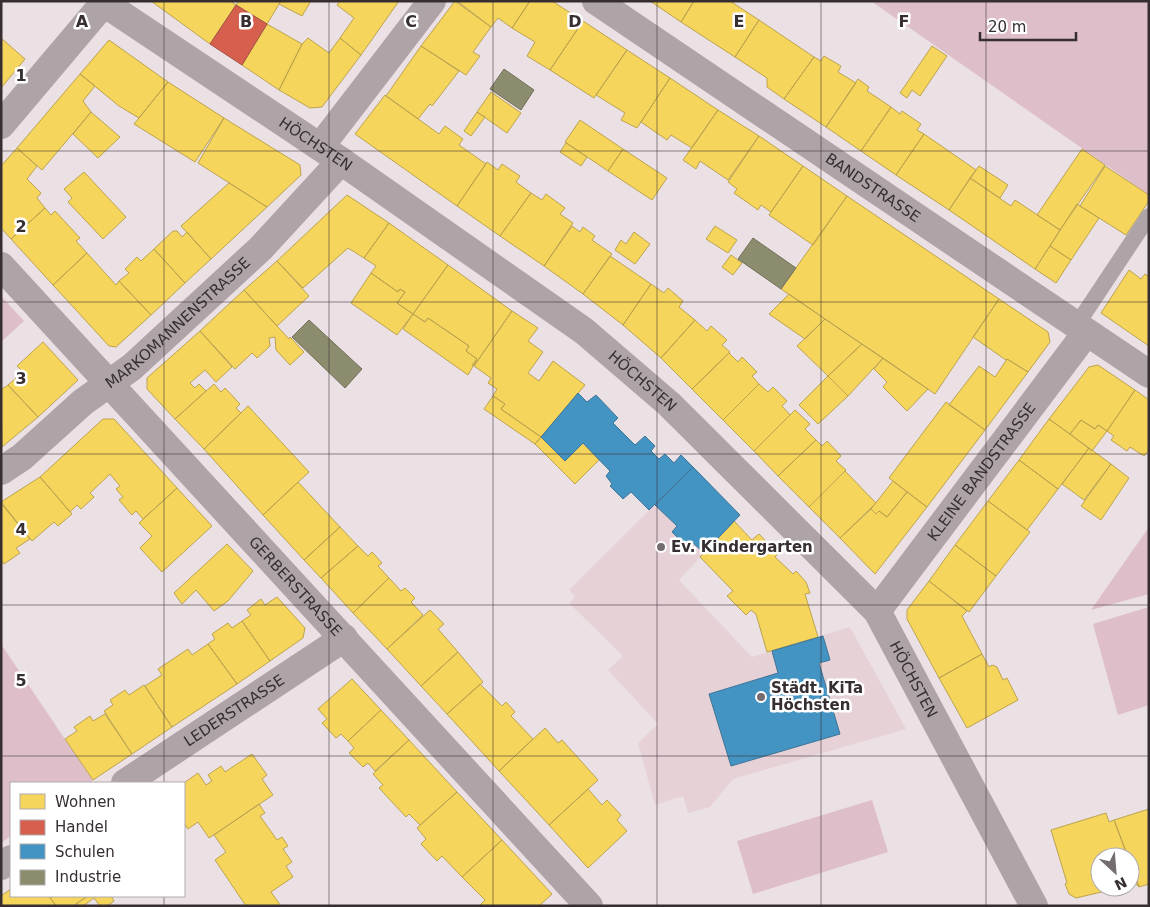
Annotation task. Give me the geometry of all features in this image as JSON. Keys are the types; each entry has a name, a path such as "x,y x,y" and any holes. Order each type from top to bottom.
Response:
{"street":[{"name":"MARKOMANNENSTRASSE","path":"1,471 22,457 83,402 132,367 261,248 330,154 432,1"},
{"name":"BANDSTRASSE","path":"596,1 1081,330 1149,374"},
{"name":"HÖCHSTEN","path":"103,2 330,154 584,331 669,404 877,611 1034,906"},
{"path":"1,125 103,2"},
{"name":"GERBERSTRASSE","path":"1,266 589,906"},
{"name":"KLEINE BANDSTRASSE","path":"877,611 1081,330"},
{"name":"LEDERSTRASSE","path":"127,782 344,638"}],"lane":[{"path":"1081,330 1149,216"}],"shaded area":[{"path":"871,1 1149,1 1149,195"},
{"path":"1,296 24,321 1,342"},
{"name":"Städt. KiTa Höchsten","path":"693,467 740,515 679,580 752,657 850,627 906,729 733,779 710,807 688,813 683,796 655,805 638,743 658,724 608,670 623,656 569,603 575,597 569,590"},
{"path":"1149,527 1149,594 1091,610"},
{"path":"1149,607 1149,705 1118,715 1093,624"},
{"path":"1,644 93,781 10,782 10,837 1,843"},
{"path":"872,800 888,852 753,894 737,841"}],"building: Wohnen":[{"path":"151,1 230,1 236,5 210,44"},
{"path":"239,1 281,1 267,24 236,5"},
{"path":"281,1 311,1 302,16 279,4"},
{"path":"340,1 399,1 361,55 340,38 354,18 337,5"},
{"path":"455,1 491,27 473,52 480,56 466,75 421,46"},
{"path":"457,1 530,1 512,28 498,18 491,27"},
{"path":"530,1 552,1 583,21 550,70 527,56 535,42 512,28"},
{"path":"650,1 694,1 681,22"},
{"path":"694,1 730,1 759,20 735,57 681,22"},
{"path":"759,20 814,57 784,99 767,87 767,78 735,57"},
{"path":"583,21 627,50 594,98 550,70"},
{"path":"267,24 302,44 279,90 242,65"},
{"path":"1,38 25,59 1,88"},
{"path":"308,38 329,53 340,38 361,55 322,107 310,108 279,90 302,44"},
{"path":"109,40 168,82 139,118 119,106 80,74"},
{"path":"421,46 459,71 432,106 430,104 418,119 386,96"},
{"path":"932,46 947,56 920,96 912,90 907,98 900,93"},
{"path":"627,50 670,78 637,128 621,120 625,113 596,95"},
{"path":"824,56 841,66 838,72 856,83 826,127 784,99 814,57 821,61"},
{"path":"80,74 95,86 83,101 91,112 42,170 17,148"},
{"path":"670,78 718,110 692,148 671,135 667,140 641,122"},
{"path":"858,79 869,87 867,91 891,107 861,151 826,127"},
{"path":"168,82 224,118 195,162 134,124"},
{"path":"491,92 521,113 507,133 477,112"},
{"path":"385,95 439,134 445,126 463,139 459,145 486,164 457,206 355,134"},
{"path":"891,107 900,114 902,111 921,124 917,130 924,134 896,175 861,151"},
{"path":"718,110 759,136 728,180 700,161 696,169 683,160"},
{"path":"91,112 120,137 98,158 73,134"},
{"path":"477,112 485,117 471,136 464,131"},
{"path":"224,118 300,165 301,175 267,207 198,163"},
{"path":"580,120 623,149 608,171 565,142"},
{"path":"924,134 976,170 949,210 896,175"},
{"path":"759,136 803,166 771,212 761,205 758,210 734,193 737,189 728,182"},
{"path":"566,143 587,157 581,166 560,152"},
{"path":"17,148 37,166 27,179 41,193 37,198 45,208 11,239 1,228 1,166"},
{"path":"623,149 667,178 652,200 608,171"},
{"path":"1082,149 1105,165 1060,230 1037,215"},
{"path":"487,162 498,170 502,164 520,176 516,182 531,193 500,236 457,206"},
{"path":"803,166 847,196 813,245 769,215"},
{"path":"979,166 1008,185 1000,198 970,178"},
{"path":"1105,166 1149,195 1149,201 1126,235 1080,206"},
{"path":"84,172 126,217 103,239 68,202 72,198 64,189"},
{"path":"970,178 1011,206 1015,200 1060,230 1035,269 949,210"},
{"path":"229,183 267,207 211,259 181,226"},
{"path":"531,193 542,200 546,194 565,208 560,214 573,223 544,266 500,236"},
{"path":"347,195 389,223 364,258 348,248 303,288 277,261"},
{"path":"847,196 999,299 935,394 781,289"},
{"path":"1077,204 1099,218 1071,260 1050,246"},
{"path":"45,208 51,215 55,211 80,238 76,241 87,253 53,285 11,239"},
{"path":"389,223 448,265 413,314 397,303 405,292 400,289 398,292 371,273 376,266 364,258"},
{"path":"572,226 580,232 583,227 595,236 592,240 612,254 583,294 544,266"},
{"path":"715,226 737,240 728,253 706,239"},
{"path":"173,231 177,231 182,237 187,232 211,259 185,283 154,249"},
{"path":"634,232 650,244 635,264 615,250 621,240 626,244"},
{"path":"1050,246 1071,260 1056,283 1035,269"},
{"path":"154,249 185,283 151,315 119,281 129,273 125,269 137,257 141,261"},
{"path":"87,253 116,285 119,281 151,315 116,347 109,346 53,285"},
{"path":"731,255 742,263 733,275 722,267"},
{"path":"610,256 651,284 623,325 583,294"},
{"path":"277,261 309,296 277,326 244,290"},
{"path":"448,265 512,311 474,366 472,365 477,359 466,351 469,346 428,318 425,322 413,314"},
{"path":"1129,270 1141,279 1145,274 1149,277 1149,346 1101,313"},
{"path":"371,273 398,292 400,289 405,292 397,303 413,314 397,335 351,303"},
{"path":"651,284 664,293 668,288 683,301 679,307 695,320 661,358 623,325"},
{"path":"244,290 289,339 290,337 304,352 290,365 276,350 275,337 269,338 270,346 257,358 252,353 235,369 200,331"},
{"path":"789,294 825,319 805,339 769,314"},
{"path":"999,299 1048,332 1050,342 1028,372 1006,360 973,337"},
{"path":"512,311 538,328 528,341 543,352 528,373 539,381 553,361 585,385 541,437 501,409 505,404 493,396 497,389 488,383 491,378 474,366"},
{"path":"413,314 425,322 428,318 469,346 466,351 477,359 468,375 403,329"},
{"path":"825,319 862,344 828,376 797,346"},
{"path":"695,320 707,331 711,326 727,340 722,345 730,352 692,389 661,358"},
{"path":"200,331 232,367 216,382 205,370 190,383 195,388 199,384 206,391 175,419 147,389 147,378"},
{"path":"43,342 78,380 38,417 8,385 23,372 17,366"},
{"path":"862,344 883,358 848,396 828,376"},
{"path":"729,353 738,362 742,357 757,372 752,376 759,384 723,420 692,389"},
{"path":"883,358 928,389 907,411 883,387 887,382 874,369"},
{"path":"1007,359 1028,372 985,430 949,405 979,366 995,377"},
{"path":"1098,365 1135,390 1107,431 1098,425 1095,429 1081,420 1070,434 1049,419 1089,367"},
{"path":"828,376 848,396 818,424 799,405"},
{"path":"214,384 221,392 225,388 240,404 236,408 241,413 204,449 175,419"},
{"path":"759,384 768,392 773,387 787,401 782,406 790,415 754,451 723,420"},
{"path":"8,385 38,417 2,447 1,390"},
{"path":"1135,390 1149,400 1149,450 1144,456 1130,447 1127,451 1111,440 1114,436 1107,431"},
{"path":"493,396 505,404 501,409 541,437 535,444 484,409"},
{"path":"946,402 985,430 927,507 889,478"},
{"path":"248,406 309,472 263,515 204,449"},
{"path":"795,410 810,424 805,429 816,440 778,476 754,451"},
{"path":"103,419 114,419 177,488 143,519 136,511 132,515 119,500 123,497 116,489 120,486 110,474 90,493 94,497 81,509 77,505 70,512 40,477"},
{"path":"1049,419 1089,448 1058,489 1019,460"},
{"path":"1081,420 1095,429 1098,425 1107,431 1092,451 1070,434"},
{"path":"541,437 565,461 583,443 599,460 575,484 535,444"},
{"path":"816,440 822,446 827,441 841,456 836,461 846,470 809,507 778,476"},
{"path":"1089,448 1111,464 1084,500 1062,484"},
{"path":"1019,460 1058,489 1027,530 988,501"},
{"path":"1111,464 1129,478 1101,520 1081,506"},
{"path":"845,471 876,503 840,538 809,507"},
{"path":"40,477 72,514 58,526 54,522 32,541 1,502"},
{"path":"893,481 907,492 887,517 879,511 876,514 871,509"},
{"path":"298,482 340,527 304,560 263,515"},
{"path":"177,488 212,526 162,572 140,548 152,536 139,523"},
{"path":"907,492 927,507 875,574 840,538 871,509 876,514 879,511 887,517"},
{"path":"988,501 1030,532 996,576 955,545"},
{"path":"1,503 30,539 16,548 20,553 4,564 1,560"},
{"path":"734,521 752,540 759,534 778,554 775,557 793,574 796,571 806,582 810,593 805,594 818,637 767,652 756,614 751,610 746,615 727,596 733,591 700,557"},
{"path":"340,527 358,546 321,578 304,560"},
{"path":"227,544 253,571 228,601 214,611 196,590 182,604 174,593"},
{"path":"955,545 996,576 969,612 929,581"},
{"path":"358,546 368,556 372,552 382,563 378,566 389,578 353,613 321,578"},
{"path":"389,578 401,591 405,588 415,598 411,602 423,615 387,649 353,613"},
{"path":"929,581 967,611 962,616 982,654 939,678 907,619 907,610"},
{"path":"277,597 305,628 303,638 270,661 242,621 251,615 247,610 261,599 265,605"},
{"path":"430,610 444,624 438,629 458,652 421,686 387,649"},
{"path":"242,621 270,661 237,684 208,644 215,639 212,634 228,623 232,628"},
{"path":"208,644 237,684 172,727 145,686 162,675 158,669 188,649 192,655"},
{"path":"458,652 483,682 447,714 421,686"},
{"path":"982,654 989,667 992,665 997,667 1003,680 1007,678 1018,700 967,728 939,678"},
{"path":"352,679 381,710 348,741 341,734 336,738 322,723 327,719 318,709"},
{"path":"480,684 502,706 506,702 515,712 511,716 533,739 499,771 447,714"},
{"path":"144,685 172,727 132,754 104,711 113,705 110,700 125,690 129,695"},
{"path":"381,710 409,740 375,771 368,763 363,767 349,753 354,748 348,741"},
{"path":"105,714 132,754 93,780 65,739 77,731 74,727 90,716 93,721"},
{"path":"545,728 558,743 562,740 598,780 549,825 499,771"},
{"path":"409,740 457,792 420,825 409,814 406,817 379,788 383,785 373,774"},
{"path":"252,754 267,775 262,779 273,795 209,838 198,822 188,829 185,824 185,782 198,773 206,785 212,781 208,775 221,766 225,772"},
{"path":"588,789 602,805 607,800 621,815 617,820 627,831 588,868 549,825"},
{"path":"457,792 502,840 462,877 442,856 437,861 421,844 426,839 417,828"},
{"path":"259,804 265,813 260,816 277,840 282,837 288,846 283,849 292,862 286,866 293,877 271,892 281,906 246,906 215,860 226,852 214,835"},
{"path":"1149,809 1149,884 1140,887 1140,847 1124,847 1114,820"},
{"path":"1106,813 1109,822 1114,820 1124,847 1090,847 1090,895 1076,898 1069,894 1051,830"},
{"path":"502,840 552,894 539,906 479,906 485,900 462,877"},
{"path":"10,890 10,897 50,897 56,906 1,906 1,896"},
{"path":"50,897 86,897 73,906 56,906"},
{"path":"86,897 112,897 114,901 107,906 100,906 94,898 83,906 78,906 77,903"}],"building: Handel":[{"path":"236,5 267,24 242,65 210,44"}],"building: Schulen":[{"path":"578,393 587,402 596,395 618,418 613,423 635,445 645,436 655,446 651,451 659,459 665,454 674,463 681,455 693,467 649,510 631,492 623,499 610,486 612,484 606,476 610,471 583,443 565,461 541,437"},
{"path":"693,467 740,515 704,553 692,542 687,547 672,532 677,526 655,505"},
{"path":"823,636 830,660 819,663 840,734 731,766 709,694 778,673 772,651"}],"building: Industrie":[{"path":"504,69 534,90 521,110 490,89"},
{"path":"753,238 796,268 781,289 738,259"},
{"path":"309,320 362,369 345,388 292,337"}],"place":[{"name":"Ev. Kindergarten","path":"661,547"},
{"name":"Städt. KiTa Höchsten","path":"761,697"}]}
